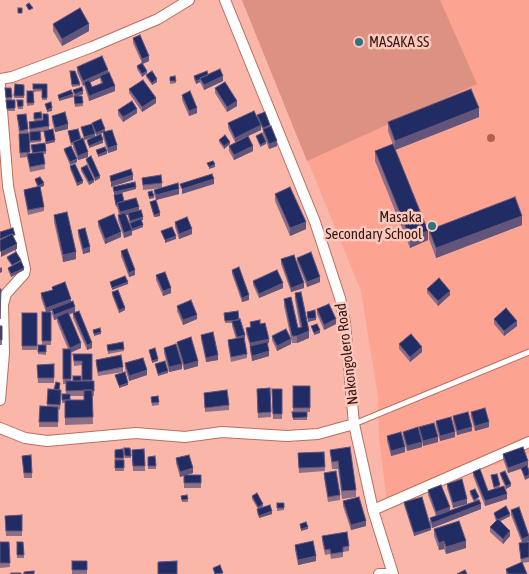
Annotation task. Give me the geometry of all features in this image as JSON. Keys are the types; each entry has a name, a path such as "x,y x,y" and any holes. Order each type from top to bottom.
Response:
{"street":[{"path":"0,79 12,77 92,47 158,19 189,0"},
{"name":"Nakongolero Road","path":"225,0 254,68 330,261 346,323 354,424 373,510 392,574"},
{"path":"0,84 8,186 25,269 24,274 6,294 3,304 4,353 0,400"},
{"path":"0,428 25,438 47,441 136,433 186,437 222,432 287,436 310,435 327,433 354,424"},
{"path":"373,510 529,442"},
{"path":"379,574 392,574"}],"lane":[{"path":"354,424 529,352"}],"shaded area":[{"name":"Masaka Secondary School","path":"242,0 529,0 529,453 387,502 379,438 378,397 361,291"},
{"name":"MASAKA SS","path":"242,0 440,0 477,84 307,161"}],"building":[{"path":"29,3 33,8 29,10 26,5"},
{"path":"18,8 22,8 22,13 18,13"},
{"path":"80,8 89,24 62,39 53,24"},
{"path":"140,35 149,56 142,59 133,38"},
{"path":"102,56 108,70 83,81 77,67"},
{"path":"142,63 147,71 142,74 137,66"},
{"path":"220,69 223,76 204,85 200,78"},
{"path":"70,71 75,71 80,84 72,85"},
{"path":"152,71 157,79 152,83 146,75"},
{"path":"207,71 208,75 196,81 194,76"},
{"path":"109,72 115,86 89,96 84,82 89,80 92,87 103,83 100,76"},
{"path":"175,76 176,81 170,81 170,77"},
{"path":"143,80 156,98 142,107 129,89"},
{"path":"225,82 237,101 227,107 215,88"},
{"path":"15,84 24,85 24,96 14,96"},
{"path":"33,84 47,84 47,98 42,98 42,89 33,89"},
{"path":"82,87 83,91 75,94 73,90"},
{"path":"5,88 11,88 12,97 6,98"},
{"path":"471,89 479,108 395,141 388,122"},
{"path":"71,90 73,94 59,99 58,95"},
{"path":"27,91 33,91 34,103 27,103"},
{"path":"190,91 197,108 189,111 182,95"},
{"path":"74,96 82,96 83,103 75,104"},
{"path":"6,100 15,100 15,108 7,109"},
{"path":"17,100 23,100 23,106 18,107"},
{"path":"132,101 137,109 123,117 118,110"},
{"path":"51,102 52,108 47,110 45,104"},
{"path":"254,111 261,125 235,138 228,123"},
{"path":"41,112 42,118 34,119 34,113"},
{"path":"65,112 68,124 55,128 52,116"},
{"path":"265,112 270,125 263,128 257,115"},
{"path":"26,114 28,129 20,131 17,115"},
{"path":"43,114 48,114 49,126 30,129 29,122 43,120"},
{"path":"101,119 105,129 96,133 92,123"},
{"path":"92,124 95,134 84,137 81,127"},
{"path":"271,126 277,141 269,144 263,129"},
{"path":"53,129 55,140 46,142 44,131"},
{"path":"78,129 81,139 71,143 68,131"},
{"path":"112,130 117,145 108,148 103,132"},
{"path":"40,131 41,140 30,141 30,132"},
{"path":"29,133 30,152 20,153 19,134"},
{"path":"262,133 266,142 260,145 256,136"},
{"path":"101,134 103,140 89,146 87,140"},
{"path":"225,135 230,142 224,146 219,140"},
{"path":"248,136 253,146 234,155 229,146"},
{"path":"83,138 88,152 78,156 73,142"},
{"path":"45,143 46,151 33,153 31,145"},
{"path":"393,144 428,231 410,238 375,151"},
{"path":"71,146 77,159 70,162 64,149"},
{"path":"105,147 107,151 98,155 96,150"},
{"path":"43,152 45,164 30,167 27,154"},
{"path":"91,156 100,176 95,178 86,159"},
{"path":"213,161 215,164 209,167 207,163"},
{"path":"75,164 83,181 77,183 70,166"},
{"path":"87,165 94,180 89,182 81,168"},
{"path":"131,169 133,175 111,182 110,176"},
{"path":"212,174 214,179 182,189 180,184"},
{"path":"161,175 162,183 143,185 142,178"},
{"path":"40,177 44,183 38,186 35,179"},
{"path":"135,182 136,187 114,192 113,187"},
{"path":"178,183 179,189 156,195 154,190"},
{"path":"40,186 44,207 28,210 24,190"},
{"path":"290,187 306,222 290,228 275,194"},
{"path":"152,191 154,196 149,197 148,192"},
{"path":"122,193 124,201 116,205 114,195"},
{"path":"515,197 522,216 436,248 429,230"},
{"path":"136,198 139,207 120,212 117,203"},
{"path":"156,200 160,213 154,215 150,202"},
{"path":"141,210 143,217 130,221 128,213"},
{"path":"67,212 76,252 63,255 54,215"},
{"path":"125,213 132,230 124,233 118,215"},
{"path":"114,214 121,232 105,239 98,221"},
{"path":"187,217 192,229 179,234 175,222"},
{"path":"141,219 143,225 132,229 130,223"},
{"path":"172,227 176,236 165,240 161,231"},
{"path":"13,228 15,235 12,234 0,239 0,232"},
{"path":"85,228 90,247 83,249 78,230"},
{"path":"12,234 17,244 1,252 0,240"},
{"path":"127,249 135,270 129,273 121,251"},
{"path":"16,252 21,260 12,265 7,257"},
{"path":"311,252 320,277 307,282 297,258"},
{"path":"294,255 304,283 291,288 281,259"},
{"path":"21,261 24,268 11,274 8,268"},
{"path":"239,267 249,295 242,298 232,270"},
{"path":"277,270 283,283 259,294 253,281"},
{"path":"165,272 171,288 163,291 156,275"},
{"path":"125,276 128,282 112,288 110,282"},
{"path":"439,278 450,291 438,301 427,289"},
{"path":"65,282 71,299 46,308 41,293 53,290 52,287"},
{"path":"118,290 125,308 119,310 112,292"},
{"path":"301,292 309,331 292,336 284,299 291,297 298,328 302,327 295,293"},
{"path":"191,300 197,315 183,320 177,306"},
{"path":"73,301 75,307 54,315 52,309"},
{"path":"329,304 336,319 324,325 317,309"},
{"path":"506,308 517,321 504,331 494,319"},
{"path":"315,310 316,318 308,319 307,312"},
{"path":"79,311 92,343 87,345 73,313"},
{"path":"238,311 239,320 225,321 224,313"},
{"path":"42,312 51,312 51,341 42,341"},
{"path":"68,312 81,343 70,348 57,317"},
{"path":"22,313 37,313 37,346 22,346"},
{"path":"240,319 245,335 237,337 232,321"},
{"path":"260,320 260,324 265,323 269,339 250,343 246,328 251,327 250,322"},
{"path":"317,324 320,330 314,333 311,326"},
{"path":"0,326 2,326 2,340 0,340"},
{"path":"100,328 101,332 94,334 93,330"},
{"path":"286,329 291,339 277,346 272,336"},
{"path":"213,332 218,355 206,358 201,335"},
{"path":"411,334 422,347 410,357 399,344"},
{"path":"191,337 198,361 184,365 177,342"},
{"path":"244,337 247,354 231,357 228,340"},
{"path":"123,342 124,349 108,351 107,345"},
{"path":"267,342 269,351 252,356 250,346"},
{"path":"176,344 182,364 169,367 164,348"},
{"path":"38,345 46,345 46,352 38,352"},
{"path":"155,348 158,359 152,361 149,350"},
{"path":"63,349 71,349 71,379 63,379"},
{"path":"73,354 92,354 92,380 82,380 82,361 74,361"},
{"path":"121,355 123,367 98,372 96,360"},
{"path":"143,358 147,370 129,376 125,363"},
{"path":"165,361 168,371 158,374 155,364"},
{"path":"54,364 54,378 38,378 37,365"},
{"path":"125,372 128,383 119,386 115,375"},
{"path":"73,376 81,376 81,381 73,381"},
{"path":"66,381 94,381 94,391 66,391"},
{"path":"56,382 60,383 59,390 54,389"},
{"path":"293,386 310,386 310,408 293,408"},
{"path":"270,388 271,412 258,413 257,389"},
{"path":"48,389 61,390 60,405 47,404"},
{"path":"272,389 282,389 282,414 273,414"},
{"path":"84,390 92,390 93,417 65,418 65,400 84,400"},
{"path":"227,390 229,405 205,408 204,393"},
{"path":"62,394 70,394 70,400 62,400"},
{"path":"158,396 159,402 152,403 151,397"},
{"path":"40,406 58,407 58,422 39,422"},
{"path":"485,408 489,422 475,426 471,412"},
{"path":"292,412 307,412 307,417 293,418"},
{"path":"468,412 472,427 457,431 453,416"},
{"path":"451,417 455,432 440,436 436,421"},
{"path":"434,423 438,437 423,441 419,427"},
{"path":"418,427 422,442 407,446 403,432"},
{"path":"401,432 405,447 391,451 387,436"},
{"path":"350,447 356,490 342,491 338,461 332,462 330,450"},
{"path":"523,447 528,461 508,468 503,454"},
{"path":"124,448 130,448 131,456 125,456"},
{"path":"123,449 124,458 115,458 115,450"},
{"path":"144,449 145,466 133,466 132,450"},
{"path":"324,452 325,467 299,468 298,453"},
{"path":"31,455 32,473 24,473 22,456"},
{"path":"189,455 193,468 180,472 176,458"},
{"path":"155,456 156,466 148,466 148,457"},
{"path":"115,460 124,460 124,468 115,468"},
{"path":"527,465 529,475 525,477 521,468"},
{"path":"480,469 488,491 504,486 507,494 485,501 473,472"},
{"path":"336,471 340,495 328,497 324,473"},
{"path":"505,471 511,484 506,486 500,473"},
{"path":"497,474 500,485 494,487 491,475"},
{"path":"184,475 201,475 201,483 184,483"},
{"path":"462,479 467,499 453,503 447,484"},
{"path":"441,485 450,507 436,512 428,490"},
{"path":"475,489 479,497 474,500 470,491"},
{"path":"257,493 263,504 258,507 252,496"},
{"path":"187,495 188,499 182,500 181,496"},
{"path":"359,497 366,521 351,525 343,501"},
{"path":"422,497 431,528 414,533 404,502"},
{"path":"479,500 481,504 432,523 430,518"},
{"path":"277,503 284,503 284,508 277,508"},
{"path":"270,505 272,511 259,516 257,509"},
{"path":"506,506 510,514 497,520 494,513"},
{"path":"519,507 529,536 522,539 511,510"},
{"path":"22,515 22,531 6,531 5,516"},
{"path":"498,519 510,531 503,539 490,527"},
{"path":"459,521 466,541 446,547 444,541 439,543 434,529"},
{"path":"306,522 308,527 301,529 300,524"},
{"path":"347,532 349,546 343,547 343,552 331,554 330,549 325,550 322,536"},
{"path":"313,541 316,556 298,560 295,545"},
{"path":"0,542 9,542 10,563 0,563"},
{"path":"17,542 23,542 24,555 17,555"},
{"path":"529,542 529,557 521,559 519,543"},
{"path":"72,561 87,561 87,570 72,570"},
{"path":"177,561 177,574 158,574 158,562"},
{"path":"522,562 527,574 508,574 506,569"},
{"path":"220,565 223,573 215,574 213,568"},
{"path":"465,570 467,574 457,574"},
{"path":"34,571 34,574 24,574 24,572"}],"place":[{"name":"MASAKA SS","path":"359,42"},
{"name":"Masaka Secondary School","path":"432,226"}]}
